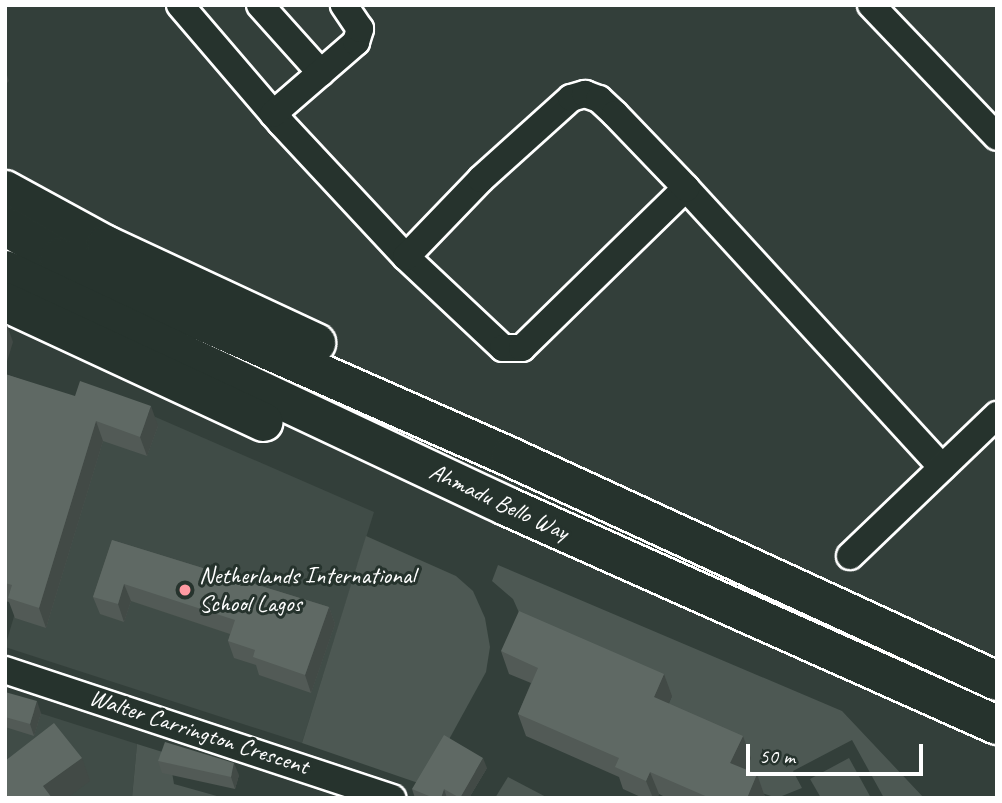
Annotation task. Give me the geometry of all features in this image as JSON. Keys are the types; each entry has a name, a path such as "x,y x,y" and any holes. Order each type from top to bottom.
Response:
{"highway":[{"path":"5,190 106,245 452,406 510,457"},
{"name":"Ahmadu Bello Way","path":"5,226 59,258 510,457 997,681"},
{"name":"Ahmadu Bello Way","path":"12,285 997,726"}],"street":[{"path":"180,5 273,114 406,257 503,348 513,351 522,348 686,188"},
{"path":"260,5 321,73"},
{"path":"273,114 356,42 360,29 344,5"},
{"path":"871,5 997,137"},
{"path":"406,257 481,179 571,98 585,94 599,99 686,188 942,467"},
{"path":"850,556 997,415"},
{"name":"Walter Carrington Crescent","path":"5,670 392,798"}],"shaded area":[{"name":"Netherlands International School Lagos","path":"82,385 374,512 302,743 5,647"},
{"path":"366,536 456,576 473,591 485,618 490,647 486,672 424,785 302,743"},
{"path":"498,565 842,711 924,798 884,798 852,740 793,771 802,788 777,798 738,785 751,758 662,719 672,696 521,617 513,599 492,581"},
{"path":"5,702 137,744 132,798 5,798"},
{"path":"137,744 169,754 174,784 224,798 132,798"},
{"path":"849,758 871,798 821,798 810,779"},
{"path":"508,777 548,798 495,798"}],"building":[{"path":"5,374 75,396 80,381 151,406 140,437 96,421 39,608 8,598 12,585 5,583"},
{"path":"112,540 329,607 305,675 253,657 255,650 228,641 235,620 124,584 118,604 93,597"},
{"path":"519,611 664,674 654,697 743,736 730,763 757,774 747,798 710,798 650,772 646,781 615,767 619,758 518,714 538,668 501,651"},
{"path":"5,692 37,701 30,724 5,717"},
{"path":"54,723 82,758 43,786 52,798 5,798 5,761"},
{"path":"444,735 483,758 460,798 444,789 441,798 434,798 412,789"},
{"path":"165,742 234,763 231,777 158,761"}],"place":[{"name":"Netherlands International School Lagos","path":"185,590"}]}
